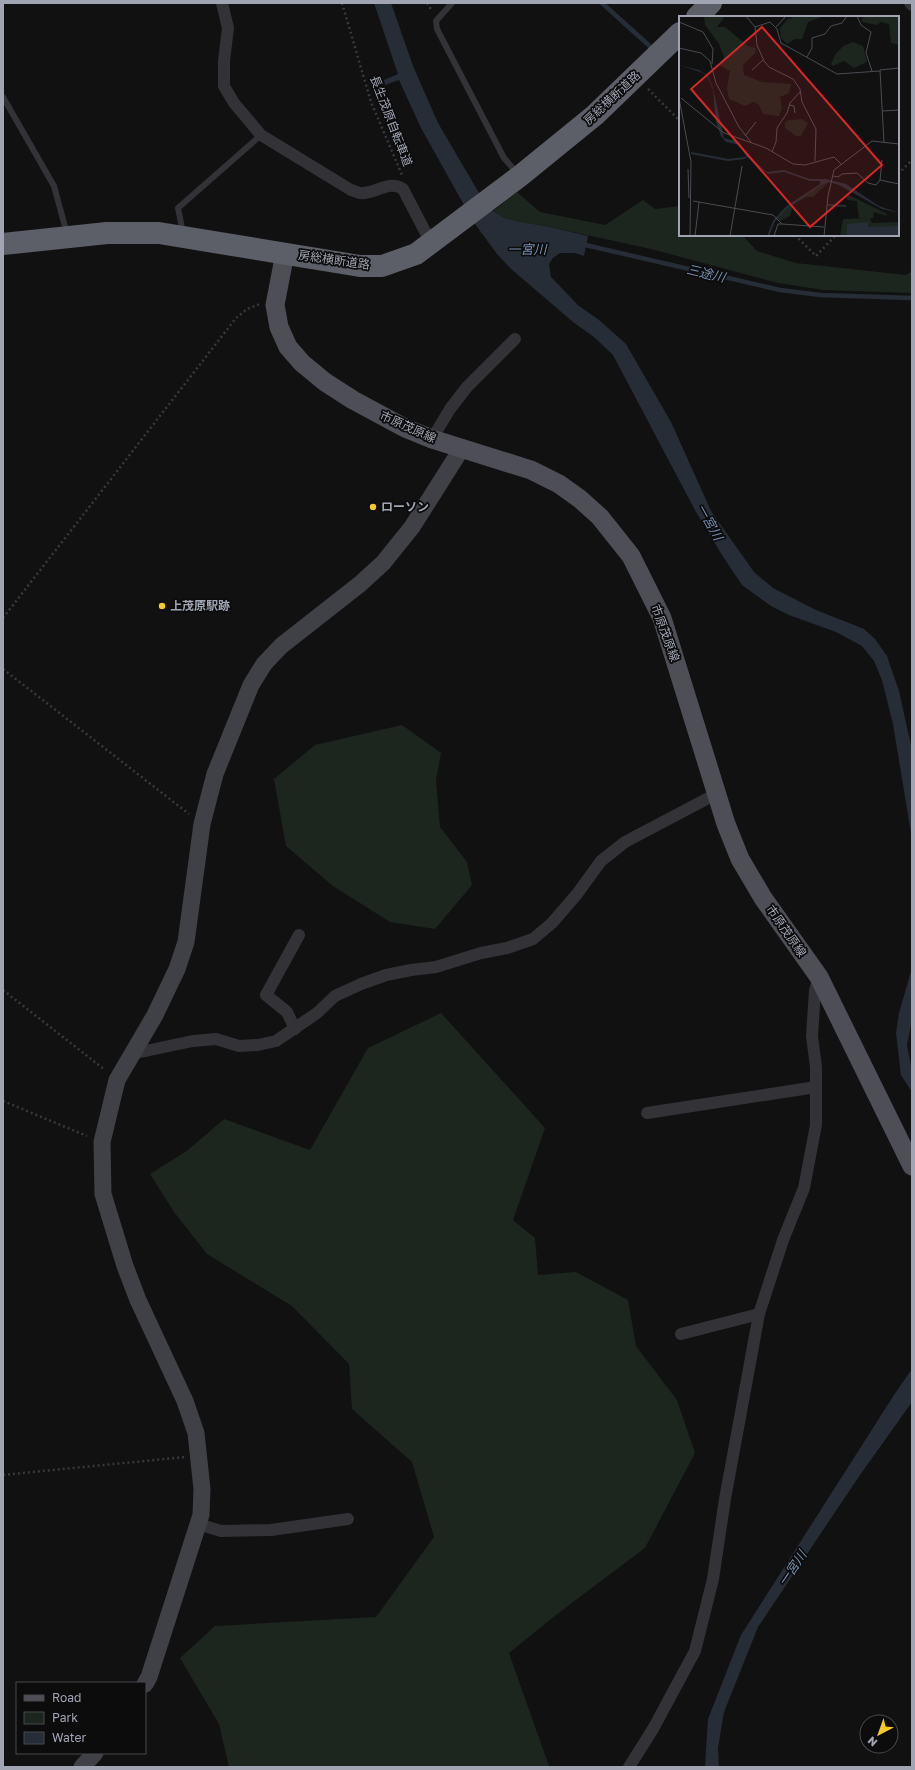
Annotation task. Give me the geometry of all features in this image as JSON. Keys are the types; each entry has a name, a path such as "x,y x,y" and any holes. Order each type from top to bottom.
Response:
{"highway":[{"path":"698,16 711,3"},
{"name":"房総横断道路","path":"3,244 130,232 159,233 360,266 382,266 416,254 520,176 595,115 679,34"}],"main road":[{"name":"市原茂原線","path":"285,253 274,305 278,327 288,347 302,363 325,382 353,400 405,428 432,439 531,470 559,484 580,499 600,518 631,556 662,618 716,794 740,860 763,898 819,977 912,1166"}],"street":[{"path":"222,3 228,28 224,61 224,86 234,103 261,135 351,190 362,194 397,185 403,190 431,244"},
{"path":"432,439 450,409 467,387 515,339"},
{"path":"146,1682 149,1677 201,1515 202,1489 200,1456 196,1433 185,1401 138,1300 125,1266 103,1194 102,1142 117,1080 155,1015 177,969 186,942 202,824 215,774 251,685 264,664 281,646 360,584 383,563 412,527 462,448"},
{"path":"131,1054 160,1047 216,1039 239,1046 258,1046 276,1041 317,1013 335,996 360,984 386,975 436,967 481,953 507,948 533,939 552,922 572,900 601,861 625,842 716,794"},
{"path":"295,1029 287,1012 266,995 300,934"},
{"path":"629,1767 653,1729 694,1651 713,1579 725,1499 759,1314 783,1240 804,1188 816,1125 816,1067 812,1036 815,990 819,977"},
{"path":"647,1113 816,1087"},
{"path":"681,1334 759,1314"},
{"path":"198,1524 221,1531 271,1530 348,1519"},
{"path":"82,1767 94,1754"}],"lane":[{"path":"452,3 436,21 437,29 504,158 520,176"},
{"path":"3,97 54,186 68,237"},
{"path":"184,236 178,208 261,135"}],"path":[{"name":"長生茂原自転車道","path":"342,3 371,102 404,180"},
{"path":"635,77 679,120"},
{"path":"899,173 912,160"},
{"path":"796,236 816,256 835,236"},
{"path":"3,618 236,318 247,309 259,304 274,305"},
{"path":"3,669 202,824"},
{"path":"3,990 117,1080"},
{"path":"3,1101 102,1142"},
{"path":"3,1475 200,1456"}],"green space":[{"path":"517,192 540,212 605,225 643,200 655,209 679,206 679,236 743,236 757,251 796,263 906,275 912,271 912,293 824,290 778,283 651,249 503,218 493,211"},
{"path":"402,725 441,753 436,780 440,827 467,862 472,885 435,929 390,922 333,886 286,846 274,779 315,745"},
{"path":"441,1013 545,1128 513,1220 535,1238 538,1275 576,1272 628,1300 636,1346 677,1400 695,1453 645,1548 556,1615 509,1653 549,1766 229,1767 219,1724 180,1658 215,1626 376,1617 434,1537 412,1462 352,1409 349,1364 292,1306 207,1254 174,1212 150,1174 188,1150 224,1119 310,1150 368,1048"}],"water":[{"name":"一宮川","path":"374,3 391,3 413,66 438,123 479,193 493,211 504,218 588,236 584,256 575,253 560,253 553,258 549,264 551,277 579,306 599,320 626,344 671,422 711,511 754,572 773,588 816,610 864,629 875,639 887,656 899,691 912,750 912,839 893,724 882,680 874,661 862,646 836,632 789,615 771,606 742,585 696,512 613,355 594,337 573,322 510,268 497,254 475,224 464,205 421,128 399,80 385,85 384,80 398,74"},
{"path":"912,968 912,1020 907,1045 912,1072 912,1092 901,1075 896,1033 899,1013"},
{"name":"一宮川","path":"912,1369 912,1402 860,1475 758,1627 724,1712 718,1748 719,1767 705,1767 708,1719 741,1635"}],"waterway":[{"path":"602,3 654,50"},
{"name":"三途川","path":"581,244 780,290 820,295 912,298"}],"place":[{"name":"ローソン","path":"373,507"},
{"name":"上茂原駅跡","path":"162,606"}]}
